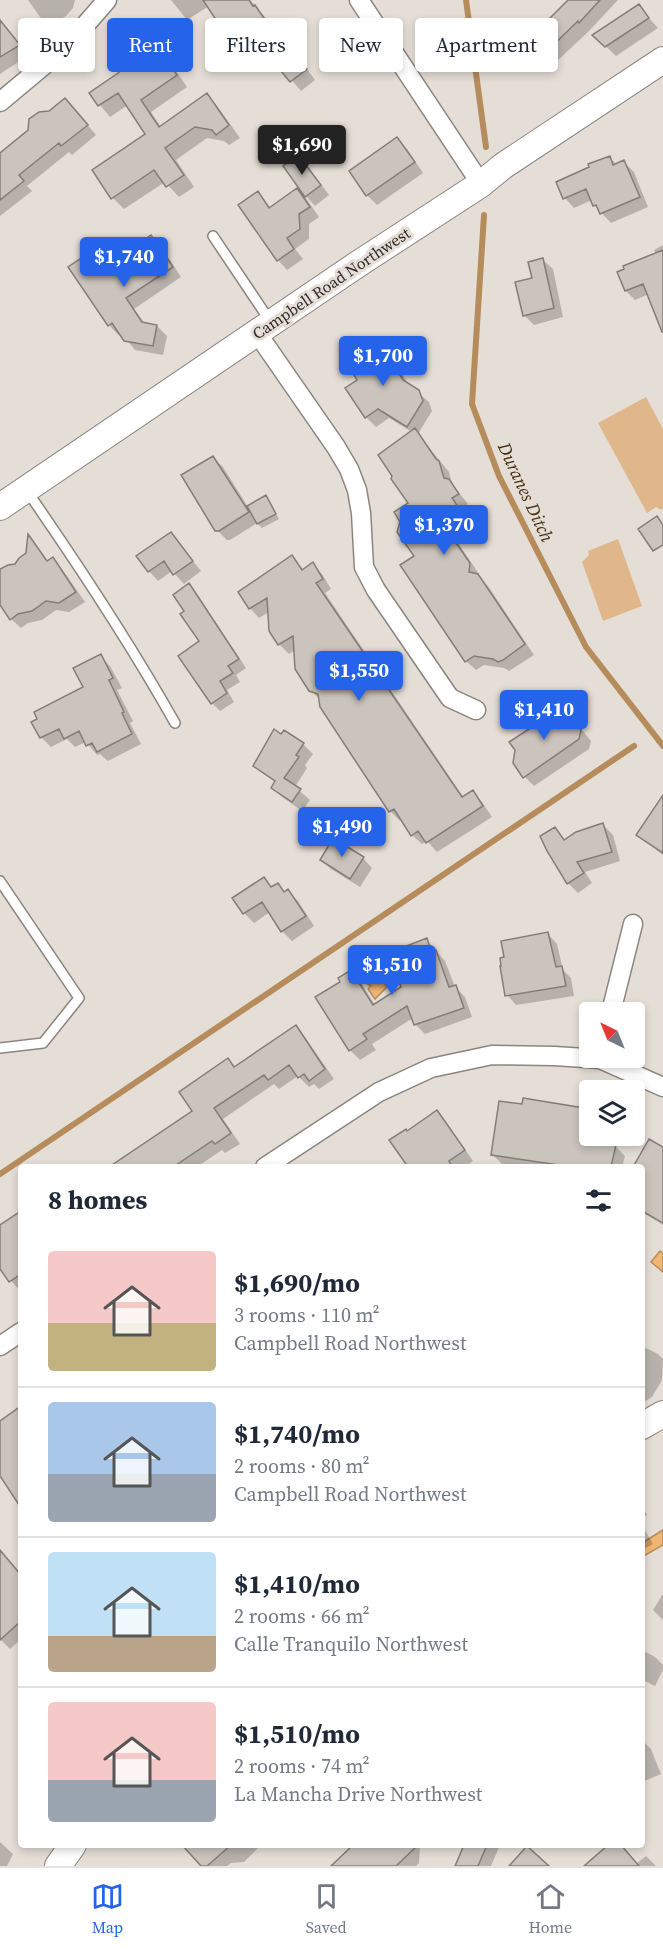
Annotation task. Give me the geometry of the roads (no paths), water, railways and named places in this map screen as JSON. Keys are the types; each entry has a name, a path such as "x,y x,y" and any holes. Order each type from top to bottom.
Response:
{"street":[{"path":"0,102 67,46 107,0"},
{"path":"359,0 481,184"},
{"name":"Campbell Road Northwest","path":"2,502 26,489 481,184 503,166 661,69"},
{"path":"264,328 349,468 357,490 361,513 364,567 376,590 450,698 476,710"},
{"path":"614,1002 633,924"},
{"path":"270,1164 379,1092 431,1068 492,1055 579,1057"},
{"path":"622,1068 663,1087"},
{"path":"0,1346 18,1334"},
{"path":"645,1424 663,1414"},
{"path":"58,1866 71,1848"}],"lane":[{"path":"213,236 264,328"},
{"path":"26,489 62,540 175,723"},
{"path":"0,881 79,998 43,1043 0,1048"}],"waterway":[{"name":"Duranes Ditch","path":"466,0 486,147"},
{"name":"Duranes Ditch","path":"484,215 472,404 499,476 586,647 663,746"},
{"path":"0,1174 634,746"}]}
